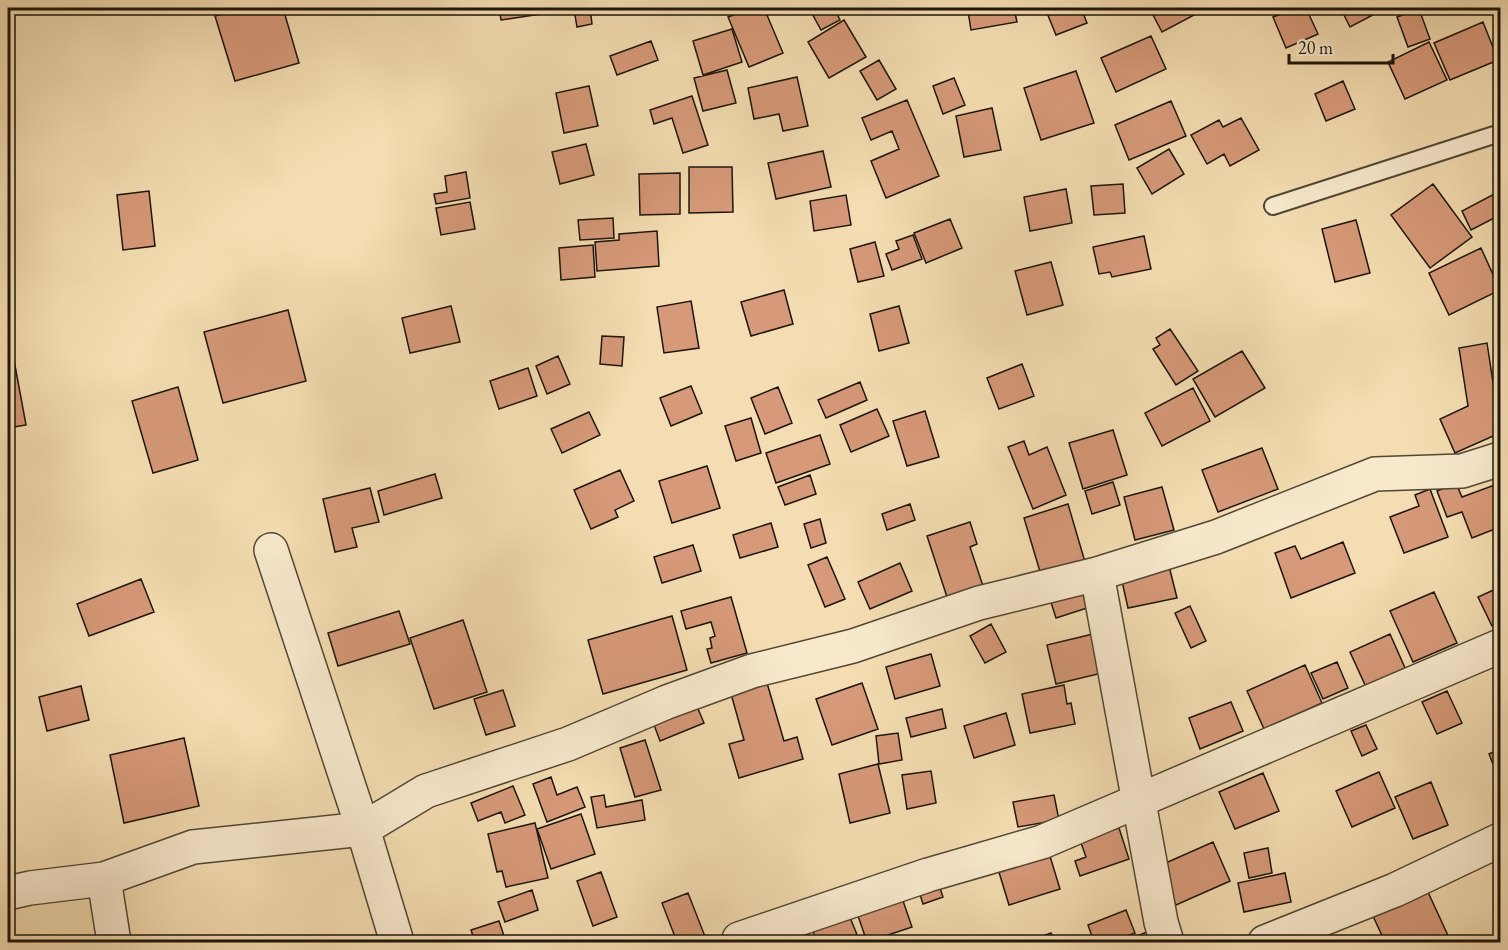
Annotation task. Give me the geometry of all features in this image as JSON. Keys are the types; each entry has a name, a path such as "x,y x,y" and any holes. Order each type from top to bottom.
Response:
{"street":[{"path":"8,893 104,879 193,847 363,829 426,791 568,744 667,702 752,671 853,646 979,603 1097,574 1216,537 1375,474 1461,471 1500,459"},
{"path":"271,550 363,829 397,942"},
{"path":"1097,574 1161,922 1167,942"},
{"path":"739,939 928,875 1042,842 1500,646"},
{"path":"1265,942 1395,890 1500,840"},
{"path":"104,879 114,942"}],"lane":[{"path":"1273,206 1500,133"}],"building":[{"path":"244,8 283,8 299,63 235,81 215,16"},
{"path":"499,8 590,8 592,24 577,27 574,9 501,20"},
{"path":"752,8 764,8 783,53 749,67 728,17"},
{"path":"809,8 834,8 840,20 821,30"},
{"path":"1014,8 1017,22 971,30 968,11"},
{"path":"1045,8 1081,8 1087,23 1056,35"},
{"path":"1162,8 1192,8 1196,14 1162,32 1152,13"},
{"path":"1295,8 1306,8 1318,34 1286,48 1273,17"},
{"path":"1386,8 1350,27 1341,9"},
{"path":"1419,9 1430,39 1408,47 1397,17"},
{"path":"844,20 866,57 829,78 808,42"},
{"path":"1483,22 1498,60 1450,80 1434,43"},
{"path":"732,29 742,62 703,75 693,41"},
{"path":"1151,36 1166,69 1116,92 1101,58"},
{"path":"651,41 658,60 617,75 610,56"},
{"path":"1429,42 1447,80 1405,99 1388,62"},
{"path":"879,60 896,89 877,100 860,71"},
{"path":"727,70 736,103 703,111 694,78"},
{"path":"1076,71 1094,123 1041,140 1024,88"},
{"path":"797,77 808,126 783,131 779,114 754,119 748,88"},
{"path":"954,78 965,105 943,114 933,86"},
{"path":"1343,81 1355,109 1326,121 1315,94"},
{"path":"589,86 598,126 564,133 556,93"},
{"path":"692,96 708,145 683,153 672,118 654,124 650,110"},
{"path":"907,100 939,176 886,198 871,161 899,149 892,131 871,140 862,118"},
{"path":"1171,101 1186,136 1129,160 1115,125"},
{"path":"992,108 1001,150 964,157 956,116"},
{"path":"1241,118 1259,150 1230,166 1224,154 1207,164 1191,135 1219,120 1223,127"},
{"path":"586,144 594,175 560,184 552,152"},
{"path":"1169,149 1184,174 1152,194 1137,168"},
{"path":"823,151 831,187 776,199 768,163"},
{"path":"689,167 732,167 733,212 689,213"},
{"path":"466,172 470,198 436,204 434,194 447,192 445,176"},
{"path":"680,173 680,214 640,215 639,174"},
{"path":"1123,184 1125,213 1094,215 1091,186"},
{"path":"1433,184 1472,237 1430,268 1391,215"},
{"path":"1066,189 1072,223 1030,231 1024,197"},
{"path":"149,191 155,246 123,250 117,195"},
{"path":"1500,191 1500,215 1471,230 1462,211"},
{"path":"846,195 851,225 814,231 810,201"},
{"path":"470,202 475,229 441,235 436,208"},
{"path":"613,218 614,238 580,240 578,220"},
{"path":"950,219 962,248 926,263 914,233"},
{"path":"1356,220 1370,273 1335,282 1322,229"},
{"path":"657,231 659,266 597,271 595,242 619,240 619,234"},
{"path":"913,235 922,259 892,270 886,254 899,249 896,241"},
{"path":"1144,236 1151,269 1112,277 1110,272 1099,274 1093,247"},
{"path":"875,242 884,276 858,282 850,249"},
{"path":"593,245 595,277 561,280 559,248"},
{"path":"1481,248 1500,290 1449,315 1429,273"},
{"path":"1051,262 1063,305 1027,315 1015,271"},
{"path":"784,290 793,324 751,336 741,302"},
{"path":"691,301 699,348 664,353 657,307"},
{"path":"451,306 460,342 410,353 402,318"},
{"path":"899,306 909,343 879,351 870,314"},
{"path":"288,310 306,381 223,403 204,332"},
{"path":"1170,329 1198,371 1176,385 1153,349 1160,345 1156,338"},
{"path":"602,336 624,337 622,366 600,364"},
{"path":"1487,343 1495,395 1500,407 1500,433 1455,453 1440,419 1468,406 1459,348"},
{"path":"1242,351 1265,388 1215,417 1193,379"},
{"path":"558,356 570,384 547,394 536,366"},
{"path":"14,360 26,425 8,428 8,362"},
{"path":"1022,364 1034,396 999,409 987,378"},
{"path":"528,368 537,396 499,409 490,381"},
{"path":"860,382 867,400 826,418 818,400"},
{"path":"691,386 702,413 671,426 660,398"},
{"path":"178,387 198,460 153,473 132,401"},
{"path":"778,387 792,423 765,434 751,398"},
{"path":"1193,388 1210,421 1162,446 1145,413"},
{"path":"877,409 889,436 851,452 840,425"},
{"path":"925,411 939,457 907,466 893,421"},
{"path":"589,412 600,435 562,453 551,429"},
{"path":"751,418 761,453 736,461 725,426"},
{"path":"1113,430 1127,475 1083,489 1069,443"},
{"path":"820,435 830,464 776,483 766,453"},
{"path":"1024,441 1029,455 1047,447 1066,495 1033,509 1008,447"},
{"path":"1262,448 1278,489 1218,512 1202,470"},
{"path":"707,466 720,508 672,523 659,481"},
{"path":"620,470 634,501 615,510 618,517 591,529 574,490"},
{"path":"435,474 442,498 384,515 378,491"},
{"path":"810,475 816,494 785,505 778,487"},
{"path":"1113,482 1120,505 1092,514 1085,491"},
{"path":"1456,483 1462,497 1500,483 1500,527 1472,538 1462,512 1447,517 1437,491"},
{"path":"1162,487 1174,530 1135,540 1124,497"},
{"path":"370,488 379,522 352,528 357,547 335,552 323,499"},
{"path":"1430,489 1448,537 1404,553 1390,517 1419,506 1415,495"},
{"path":"910,504 915,520 887,530 882,514"},
{"path":"1068,504 1085,562 1041,575 1024,518"},
{"path":"820,519 826,543 811,548 804,524"},
{"path":"970,522 977,544 970,547 984,589 948,600 927,536"},
{"path":"771,523 778,547 740,558 733,535"},
{"path":"1343,542 1355,573 1291,598 1275,553 1295,546 1301,559"},
{"path":"693,545 701,571 662,583 654,557"},
{"path":"827,557 845,599 825,607 808,565"},
{"path":"900,563 912,591 870,609 858,582"},
{"path":"1169,566 1177,598 1128,608 1121,577"},
{"path":"141,579 154,612 89,636 77,604"},
{"path":"1081,586 1087,608 1056,618 1049,596"},
{"path":"1500,587 1500,622 1492,626 1478,597"},
{"path":"1434,592 1457,643 1413,662 1390,611"},
{"path":"731,597 747,653 711,663 707,649 712,648 710,638 715,636 711,622 686,629 681,611"},
{"path":"1190,606 1206,641 1191,648 1175,613"},
{"path":"399,611 410,644 338,666 328,633"},
{"path":"672,616 687,670 603,694 588,640"},
{"path":"463,620 487,692 434,709 410,638"},
{"path":"991,624 1006,652 985,663 970,636"},
{"path":"1093,634 1102,673 1056,684 1047,645"},
{"path":"1390,634 1405,668 1366,687 1350,652"},
{"path":"931,654 940,686 895,699 886,667"},
{"path":"1337,662 1348,688 1323,699 1311,673"},
{"path":"1305,665 1322,703 1264,729 1247,691"},
{"path":"767,683 784,741 797,737 803,759 739,778 729,744 744,740 731,694"},
{"path":"862,683 878,729 832,745 816,699"},
{"path":"1064,685 1067,704 1071,703 1075,724 1030,733 1022,694"},
{"path":"81,686 89,720 47,731 39,697"},
{"path":"503,690 515,726 486,735 474,699"},
{"path":"1447,691 1462,723 1437,734 1422,702"},
{"path":"1231,702 1243,731 1200,749 1189,718"},
{"path":"696,704 704,723 660,741 653,722"},
{"path":"942,709 946,728 911,737 906,718"},
{"path":"1006,713 1015,745 974,758 964,726"},
{"path":"1366,725 1377,749 1362,756 1351,731"},
{"path":"898,733 902,760 879,764 876,736"},
{"path":"184,738 199,806 124,823 110,755"},
{"path":"645,740 661,790 635,797 620,748"},
{"path":"1500,749 1500,782 1489,754"},
{"path":"878,764 890,813 850,823 839,774"},
{"path":"931,771 936,803 907,809 902,775"},
{"path":"1379,772 1395,808 1352,827 1336,791"},
{"path":"1263,773 1279,811 1235,829 1219,792"},
{"path":"551,777 557,795 577,787 585,807 547,822 533,784"},
{"path":"1431,782 1448,825 1413,839 1395,797"},
{"path":"513,786 525,815 505,823 501,812 478,821 471,803"},
{"path":"604,795 606,807 642,800 645,820 597,828 591,797"},
{"path":"1054,795 1059,820 1018,827 1013,802"},
{"path":"581,814 595,854 551,869 537,829"},
{"path":"535,823 548,878 506,887 502,871 497,872 488,834"},
{"path":"1119,828 1129,859 1080,876 1075,861 1086,857 1080,840"},
{"path":"1213,842 1230,881 1176,905 1159,866"},
{"path":"1268,848 1272,873 1249,878 1244,853"},
{"path":"1049,853 1060,889 1009,905 998,869"},
{"path":"601,872 617,917 593,926 577,881"},
{"path":"1285,873 1291,902 1244,912 1238,883"},
{"path":"937,879 943,897 923,904 917,885"},
{"path":"532,890 538,910 505,922 498,902"},
{"path":"1427,890 1451,942 1385,942 1372,914"},
{"path":"688,893 706,939 698,942 677,942 662,903"},
{"path":"901,895 912,927 867,942 856,910"},
{"path":"1126,910 1135,933 1112,942 1094,942 1088,925"},
{"path":"849,915 860,942 818,942 812,930"},
{"path":"499,921 506,942 475,942 471,930"},
{"path":"804,924 812,942 758,942"},
{"path":"1149,931 1154,942 1123,942"},
{"path":"1051,933 1055,942 1026,942"}]}
